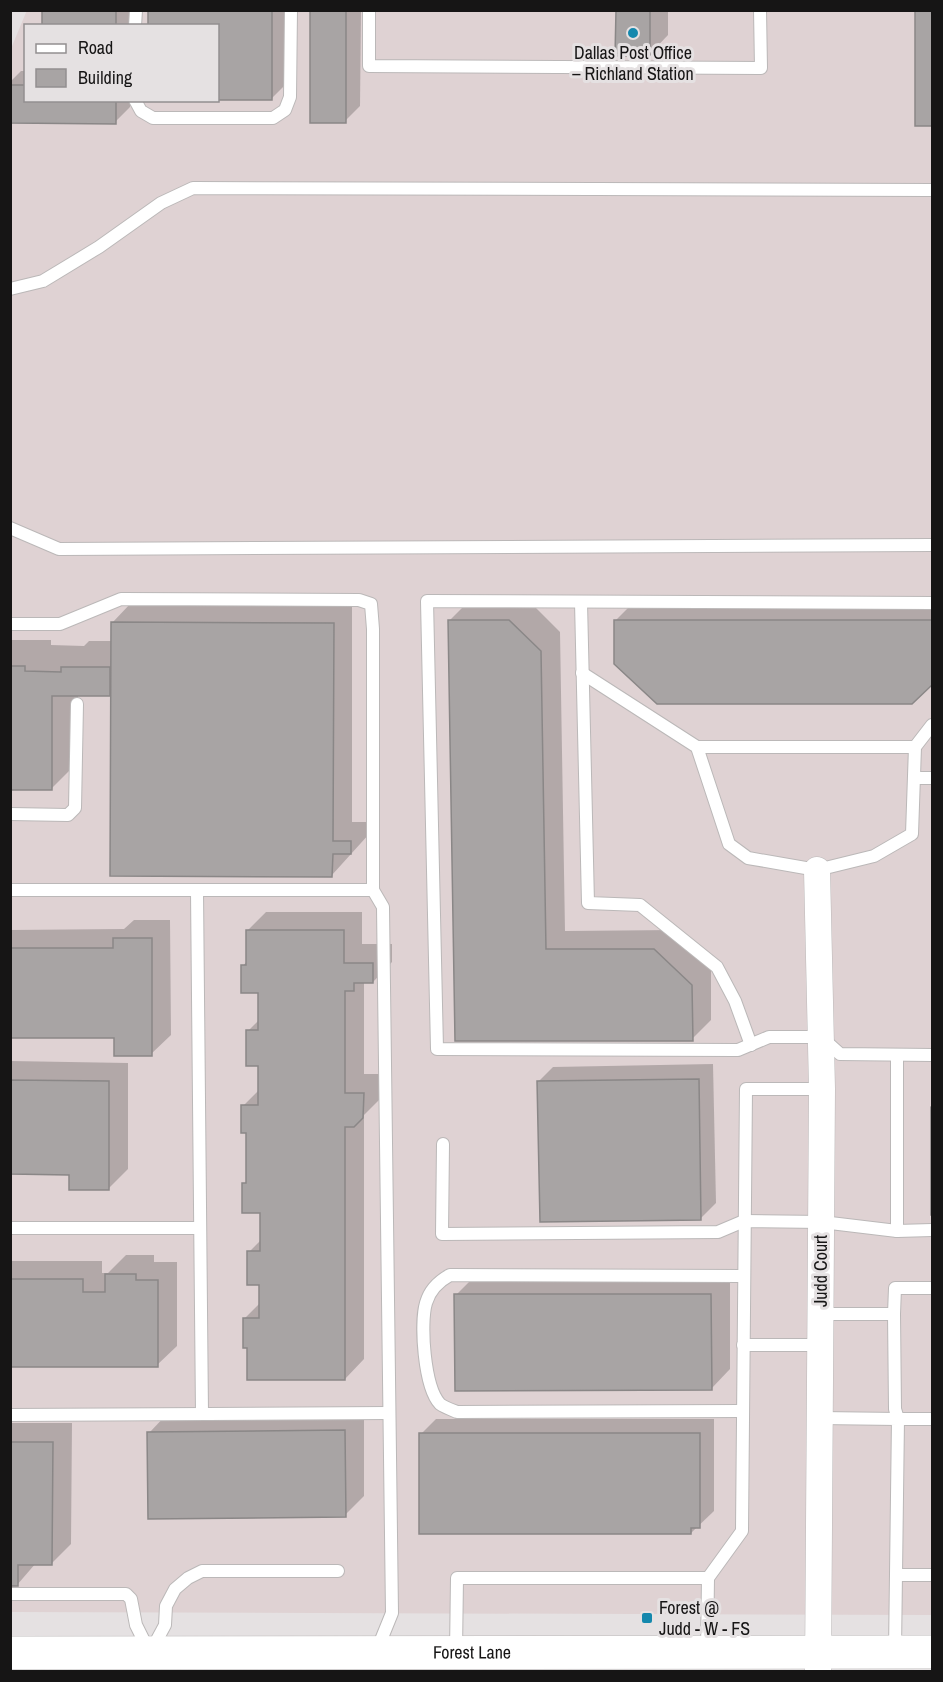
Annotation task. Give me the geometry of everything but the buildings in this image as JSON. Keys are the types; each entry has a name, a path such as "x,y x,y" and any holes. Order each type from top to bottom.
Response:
{"main road":[{"name":"Forest Lane","path":"10,1653 150,1662 376,1652 456,1662 707,1653 818,1662 896,1652 933,1652"}],"street":[{"name":"Judd Court","path":"817,870 822,1089 818,1662"}],"lane":[{"path":"136,102 141,111 153,118 273,117 279,114 285,110 290,97 291,10"},
{"path":"369,10 369,66 761,68 760,10"},
{"path":"10,289 43,281 99,247 160,203 193,188 933,190"},
{"path":"10,528 59,549 933,546"},
{"path":"10,624 60,624 121,599 359,600 370,604 373,629 373,890 383,908 392,1613 376,1652"},
{"path":"933,603 427,601 437,1049 738,1050 769,1037 821,1037 840,1054 933,1055"},
{"path":"581,602 588,903 640,905 717,967 735,1001 751,1045"},
{"path":"582,674 697,747 915,747"},
{"path":"10,814 68,815 75,807 77,704"},
{"path":"697,747 729,844 748,858 817,870 874,856 912,834 915,747 933,725"},
{"path":"914,778 933,778"},
{"path":"10,890 373,890"},
{"path":"197,891 202,1414"},
{"path":"897,1055 897,1231"},
{"path":"707,1653 708,1578 742,1531 746,1089 822,1089"},
{"path":"442,1144 442,1234 718,1232 744,1221 822,1222 897,1231 933,1230"},
{"path":"10,1228 200,1228"},
{"path":"743,1276 450,1275 437,1282 426,1303 424,1359 431,1386 440,1404 457,1412 743,1411"},
{"path":"896,1652 898,1419 895,1288 933,1288"},
{"path":"821,1314 894,1314"},
{"path":"743,1345 820,1345"},
{"path":"10,1416 389,1413"},
{"path":"820,1418 933,1419"},
{"path":"150,1662 165,1625 166,1606 176,1589 202,1571 338,1571"},
{"path":"896,1575 933,1575"},
{"path":"456,1662 457,1578 708,1578"},
{"path":"10,1594 126,1594 131,1599 136,1625 150,1662"}],"shaded area":[{"path":"27,10 932,11 932,1615 11,1612 10,51"}],"place":[{"name":"Dallas Post Office – Richland Station","path":"633,33"},
{"name":"Forest @ Judd - W - FS","path":"647,1618"}]}
